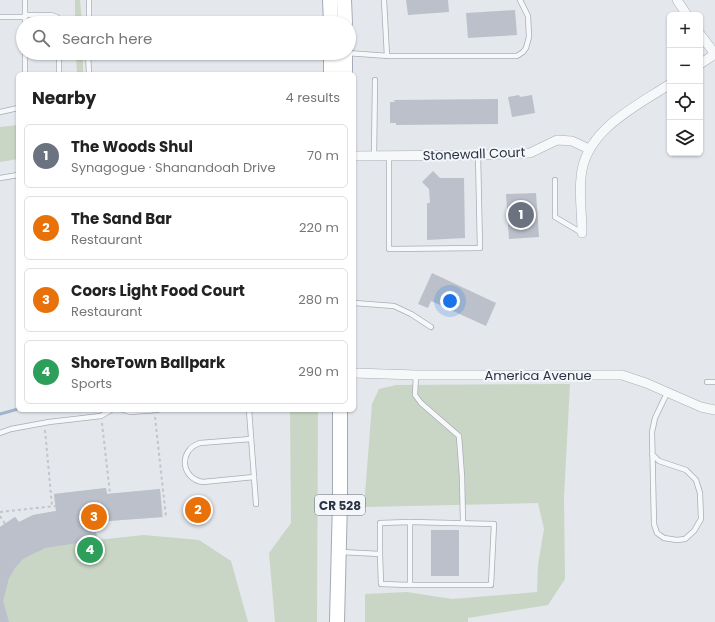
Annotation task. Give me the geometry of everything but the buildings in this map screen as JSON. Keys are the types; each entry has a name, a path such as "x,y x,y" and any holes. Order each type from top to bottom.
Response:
{"main road":[{"path":"330,0 331,16"},
{"path":"344,0 345,16"},
{"path":"331,60 331,72"},
{"path":"345,72 346,60"},
{"name":"CR 528","path":"338,622 340,412"}],"street":[{"path":"677,0 685,12"},
{"path":"703,38 715,54 703,62"},
{"path":"582,233 580,178 584,159 594,140 613,122 667,86"},
{"name":"Stonewall Court","path":"356,156 530,153 557,140 572,141 590,149"},
{"name":"America Avenue","path":"356,374 416,376 622,376 646,383 701,407 715,410"}],"lane":[{"path":"25,0 25,16 55,16"},
{"path":"89,0 89,16"},
{"path":"384,0 387,56"},
{"path":"356,54 387,56 517,56 526,48 529,37 528,16 520,0"},
{"path":"0,17 16,16"},
{"path":"25,60 25,72"},
{"path":"59,60 60,72"},
{"path":"88,60 89,72"},
{"path":"374,156 375,80"},
{"path":"0,112 16,108"},
{"path":"389,156 389,249 480,248 478,155"},
{"path":"0,178 16,175"},
{"path":"555,180 555,217 582,233"},
{"path":"356,303 394,306 411,314 431,327"},
{"path":"416,376 415,395 421,403 459,436 463,523"},
{"path":"707,382 715,382"},
{"path":"652,454 659,461 686,470 696,480 700,493 701,519 694,531 685,539 677,540 664,538 657,533 654,524 652,454 652,432 655,418 667,393"},
{"path":"0,433 11,429 45,423 101,416 108,412"},
{"path":"249,412 256,504"},
{"path":"251,439 200,443 193,445 186,452 185,462 190,476 193,480 198,482 254,478"},
{"path":"410,522 410,585"},
{"path":"380,523 463,523 494,524 491,585 381,584 380,523"},
{"path":"339,552 380,554"}],"path":[{"path":"154,412 166,517"},
{"path":"101,416 110,494"},
{"path":"0,512 54,506 45,423"},
{"path":"0,516 5,524"}],"green space":[{"path":"75,0 80,0 81,16 75,16"},
{"path":"76,60 83,60 83,72 77,72"},
{"path":"16,125 16,159 0,162 0,127"},
{"path":"570,384 564,497 565,579 548,605 468,618 468,622 365,622 365,594 407,592 452,599 537,592 538,565 544,529 538,503 364,507 372,404 379,389 396,385"},
{"path":"290,412 318,412 317,622 275,622 269,553 291,523"},
{"path":"106,488 107,494 160,489 163,517 95,522 97,540 144,535 199,540 231,561 248,622 0,622 0,527 15,517 19,522 33,515 56,511 54,494"}],"waterway":[{"path":"0,414 16,410"}],"place":[{"name":"The Woods Shul","path":"521,215"},
{"name":"The Sand Bar","path":"198,510"},
{"name":"Coors Light Food Court","path":"94,517"},
{"name":"ShoreTown Ballpark","path":"90,550"}]}
